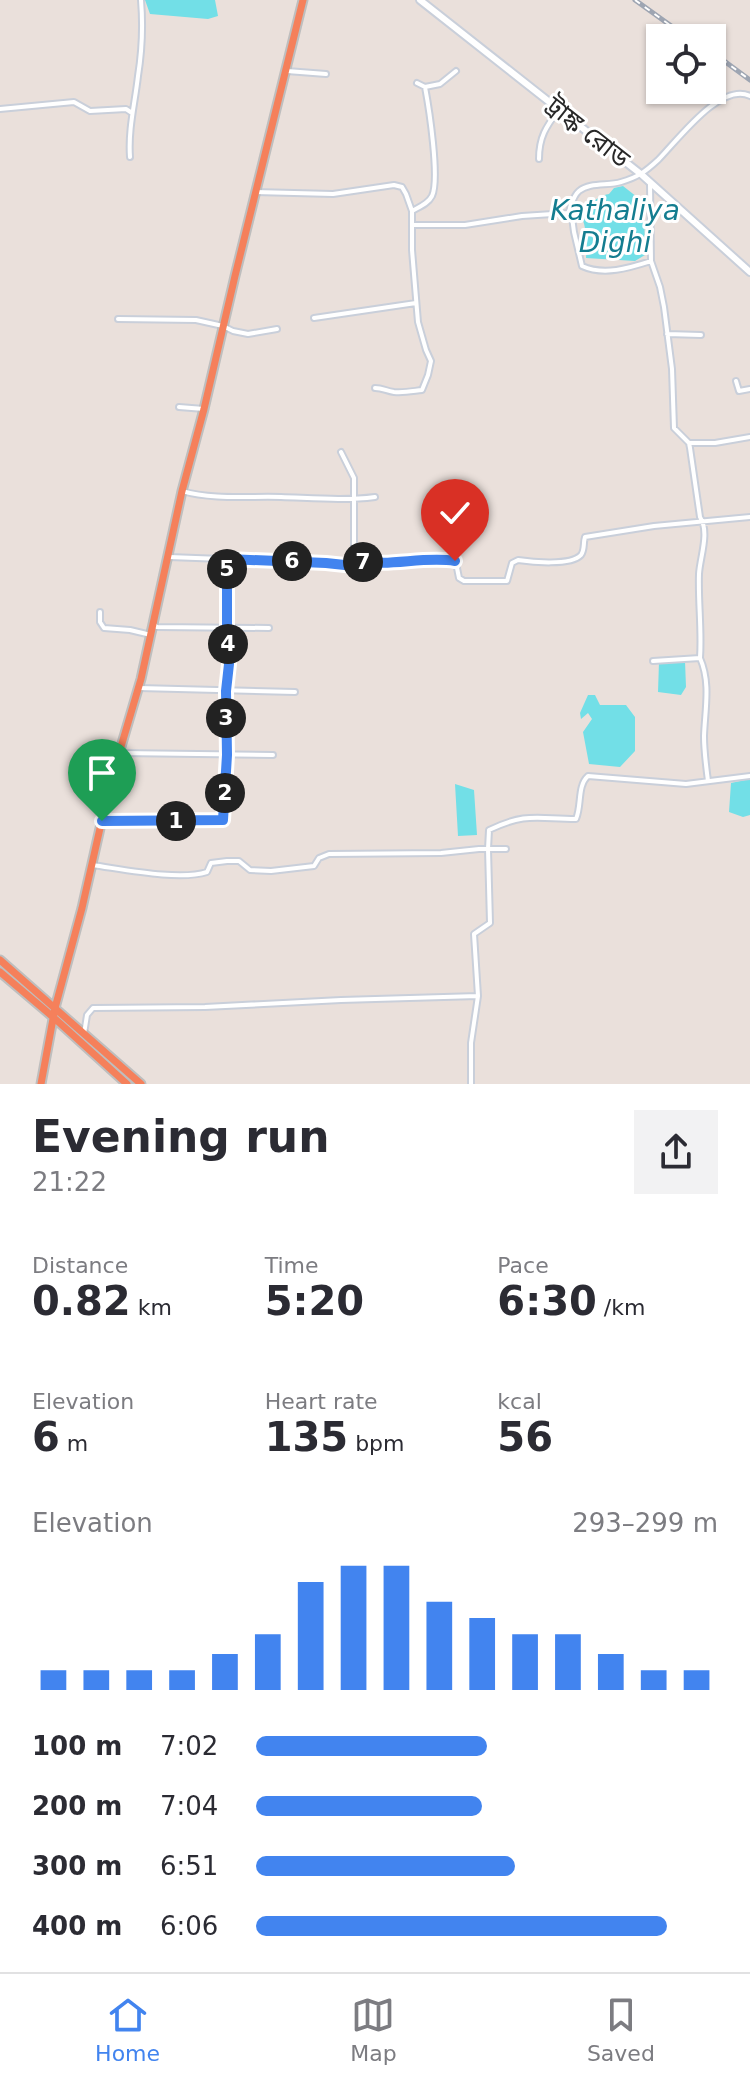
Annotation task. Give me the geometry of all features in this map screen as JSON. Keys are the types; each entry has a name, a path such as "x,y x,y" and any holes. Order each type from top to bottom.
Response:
{"highway":[{"path":"41,1084 54,1012 110,784 139,688 182,491 303,0"},
{"path":"0,960 127,1084"},
{"path":"0,972 84,1034 141,1084"}],"main road":[{"name":"ট্রাঙ্ক রোড","path":"420,0 642,175 750,272"}],"street":[{"path":"130,157 132,113 139,74 141,0"},
{"path":"285,71 326,74"},
{"path":"417,83 425,87 440,84 456,71"},
{"path":"412,211 427,203 435,181 425,87"},
{"path":"651,261 624,270 593,271 582,266 571,209 576,194 582,189 642,175 717,100 741,93 750,96"},
{"path":"0,109 74,102 90,111 126,109 132,113"},
{"path":"539,159 539,143 559,109"},
{"path":"650,183 651,261 660,287 672,369 674,428 689,443 703,523 699,576 700,658 705,668 707,686 704,738 708,781"},
{"path":"255,192 333,194 394,185 402,187 412,211 416,303 422,337 431,361 422,390 399,393 375,388"},
{"path":"412,225 465,225 522,216 563,214 571,209"},
{"path":"314,318 416,303"},
{"path":"118,319 196,320 248,334 277,329"},
{"path":"667,334 701,335"},
{"path":"736,381 739,391 750,389"},
{"path":"179,407 204,409"},
{"path":"689,443 715,443 750,437"},
{"path":"341,452 354,478 354,552 358,561"},
{"path":"182,491 193,494 354,500 375,497"},
{"path":"358,561 451,560 456,563 461,580 503,582 509,579 514,560 572,561 584,549 585,537 654,526 750,517"},
{"path":"167,557 326,563 346,567 354,566 358,561"},
{"path":"102,821 223,820 229,664 227,559"},
{"path":"100,612 100,622 104,628 151,635"},
{"path":"154,625 269,628"},
{"path":"653,661 700,658"},
{"path":"139,688 295,692"},
{"path":"120,753 273,755"},
{"path":"471,1084 471,1043 478,996 474,934 490,923 489,830 516,819 576,819 582,782 588,776 686,784 750,776"},
{"path":"92,865 170,874 199,874 207,872 211,863 227,861 239,861 250,870 271,871 314,866 319,858 329,854 506,849"},
{"path":"84,1034 87,1015 93,1008 205,1007 478,996"}],"water":[{"path":"145,0 215,0 218,16 208,19 150,14"},
{"name":"Kathaliya Dighi","path":"623,186 644,207 645,255 635,261 586,258 586,235 580,213 614,188"},
{"path":"685,661 686,687 681,695 658,692 659,662"},
{"path":"588,695 595,695 600,705 626,705 635,717 635,751 620,767 589,764 583,732 592,719 588,713 581,719 580,713"},
{"path":"750,779 750,815 743,817 729,812 731,783"},
{"path":"455,784 474,790 477,835 458,836"}],"railway":[{"path":"635,0 668,24"},
{"path":"726,62 750,80"}],"route":[{"path":"102,821 223,820 229,664 227,559 326,563 346,567 354,566 358,561 455,561"}]}
